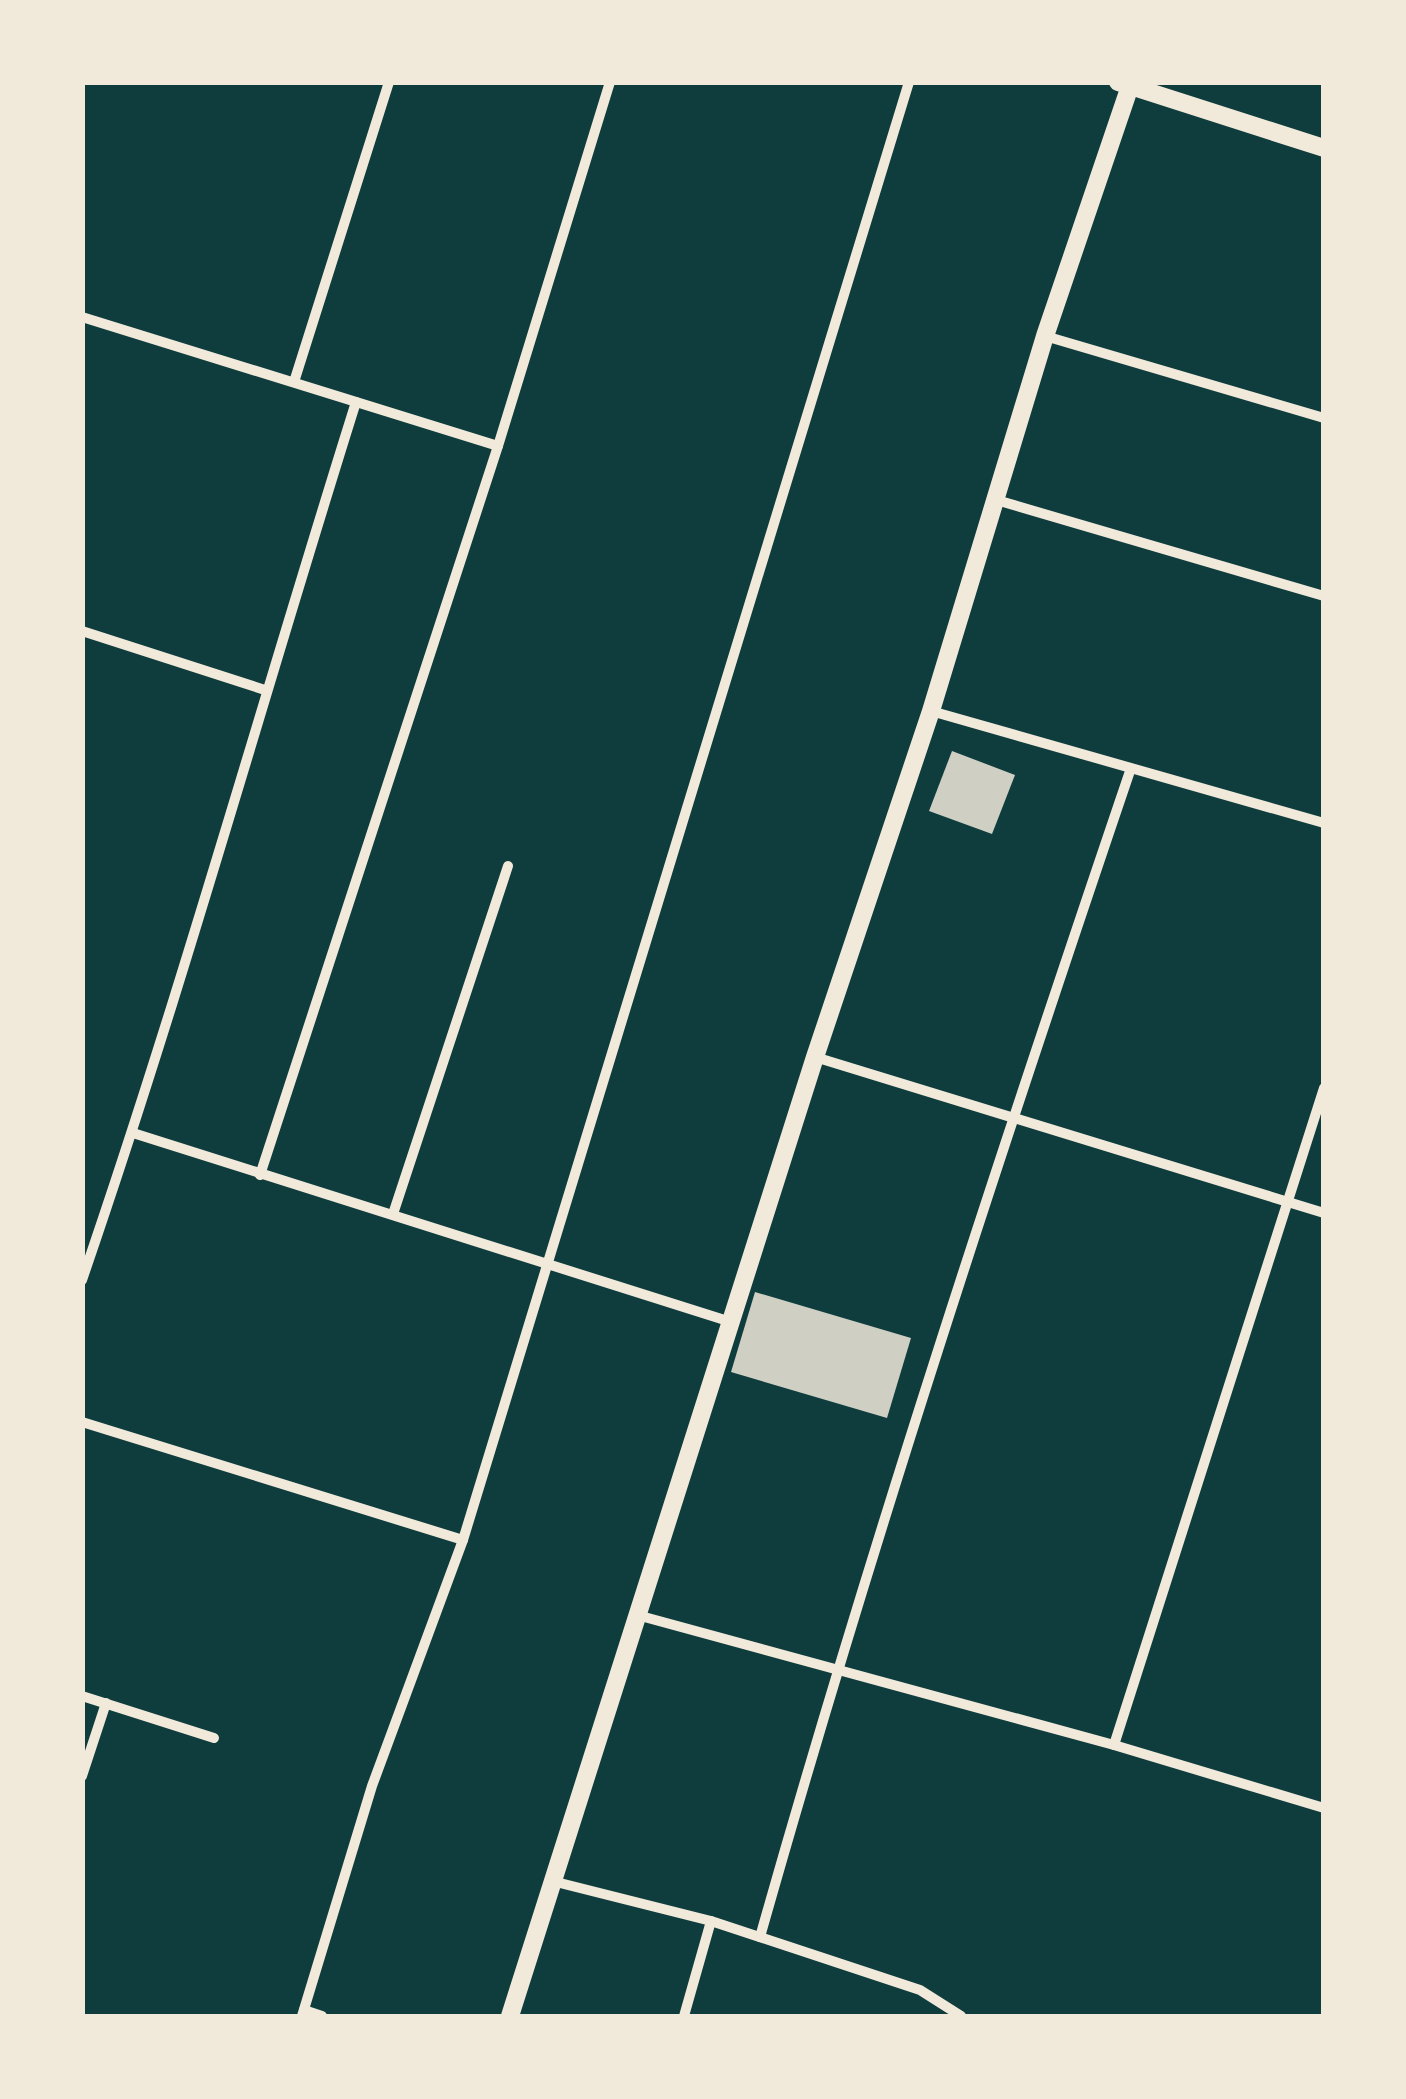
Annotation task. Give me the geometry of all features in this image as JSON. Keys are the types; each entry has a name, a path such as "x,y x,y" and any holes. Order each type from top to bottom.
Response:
{"street":[{"path":"294,382 389,82"},
{"path":"260,1175 498,446 610,82"},
{"path":"322,2016 303,2014 372,1786 462,1540 909,82"},
{"path":"510,2016 815,1057 931,712 1046,336 1134,85 1324,148"},
{"path":"82,317 498,446"},
{"path":"1046,336 1324,418"},
{"path":"82,1280 133,1133 265,690 356,402"},
{"path":"994,499 1324,596"},
{"path":"82,630 265,690"},
{"path":"931,712 1324,823"},
{"path":"760,1938 836,1668 1012,1118 1130,770"},
{"path":"393,1214 508,866"},
{"path":"815,1057 1324,1213"},
{"path":"1114,1745 1324,1088"},
{"path":"133,1133 731,1322"},
{"path":"82,1422 462,1540"},
{"path":"638,1615 1114,1745 1324,1808"},
{"path":"82,1696 214,1738"},
{"path":"82,1776 106,1703"},
{"path":"552,1882 711,1921 920,1990 961,2016"},
{"path":"684,2016 711,1921"}],"building":[{"path":"952,751 1015,775 992,834 929,811"},
{"path":"755,1292 911,1338 887,1418 731,1372"}]}
